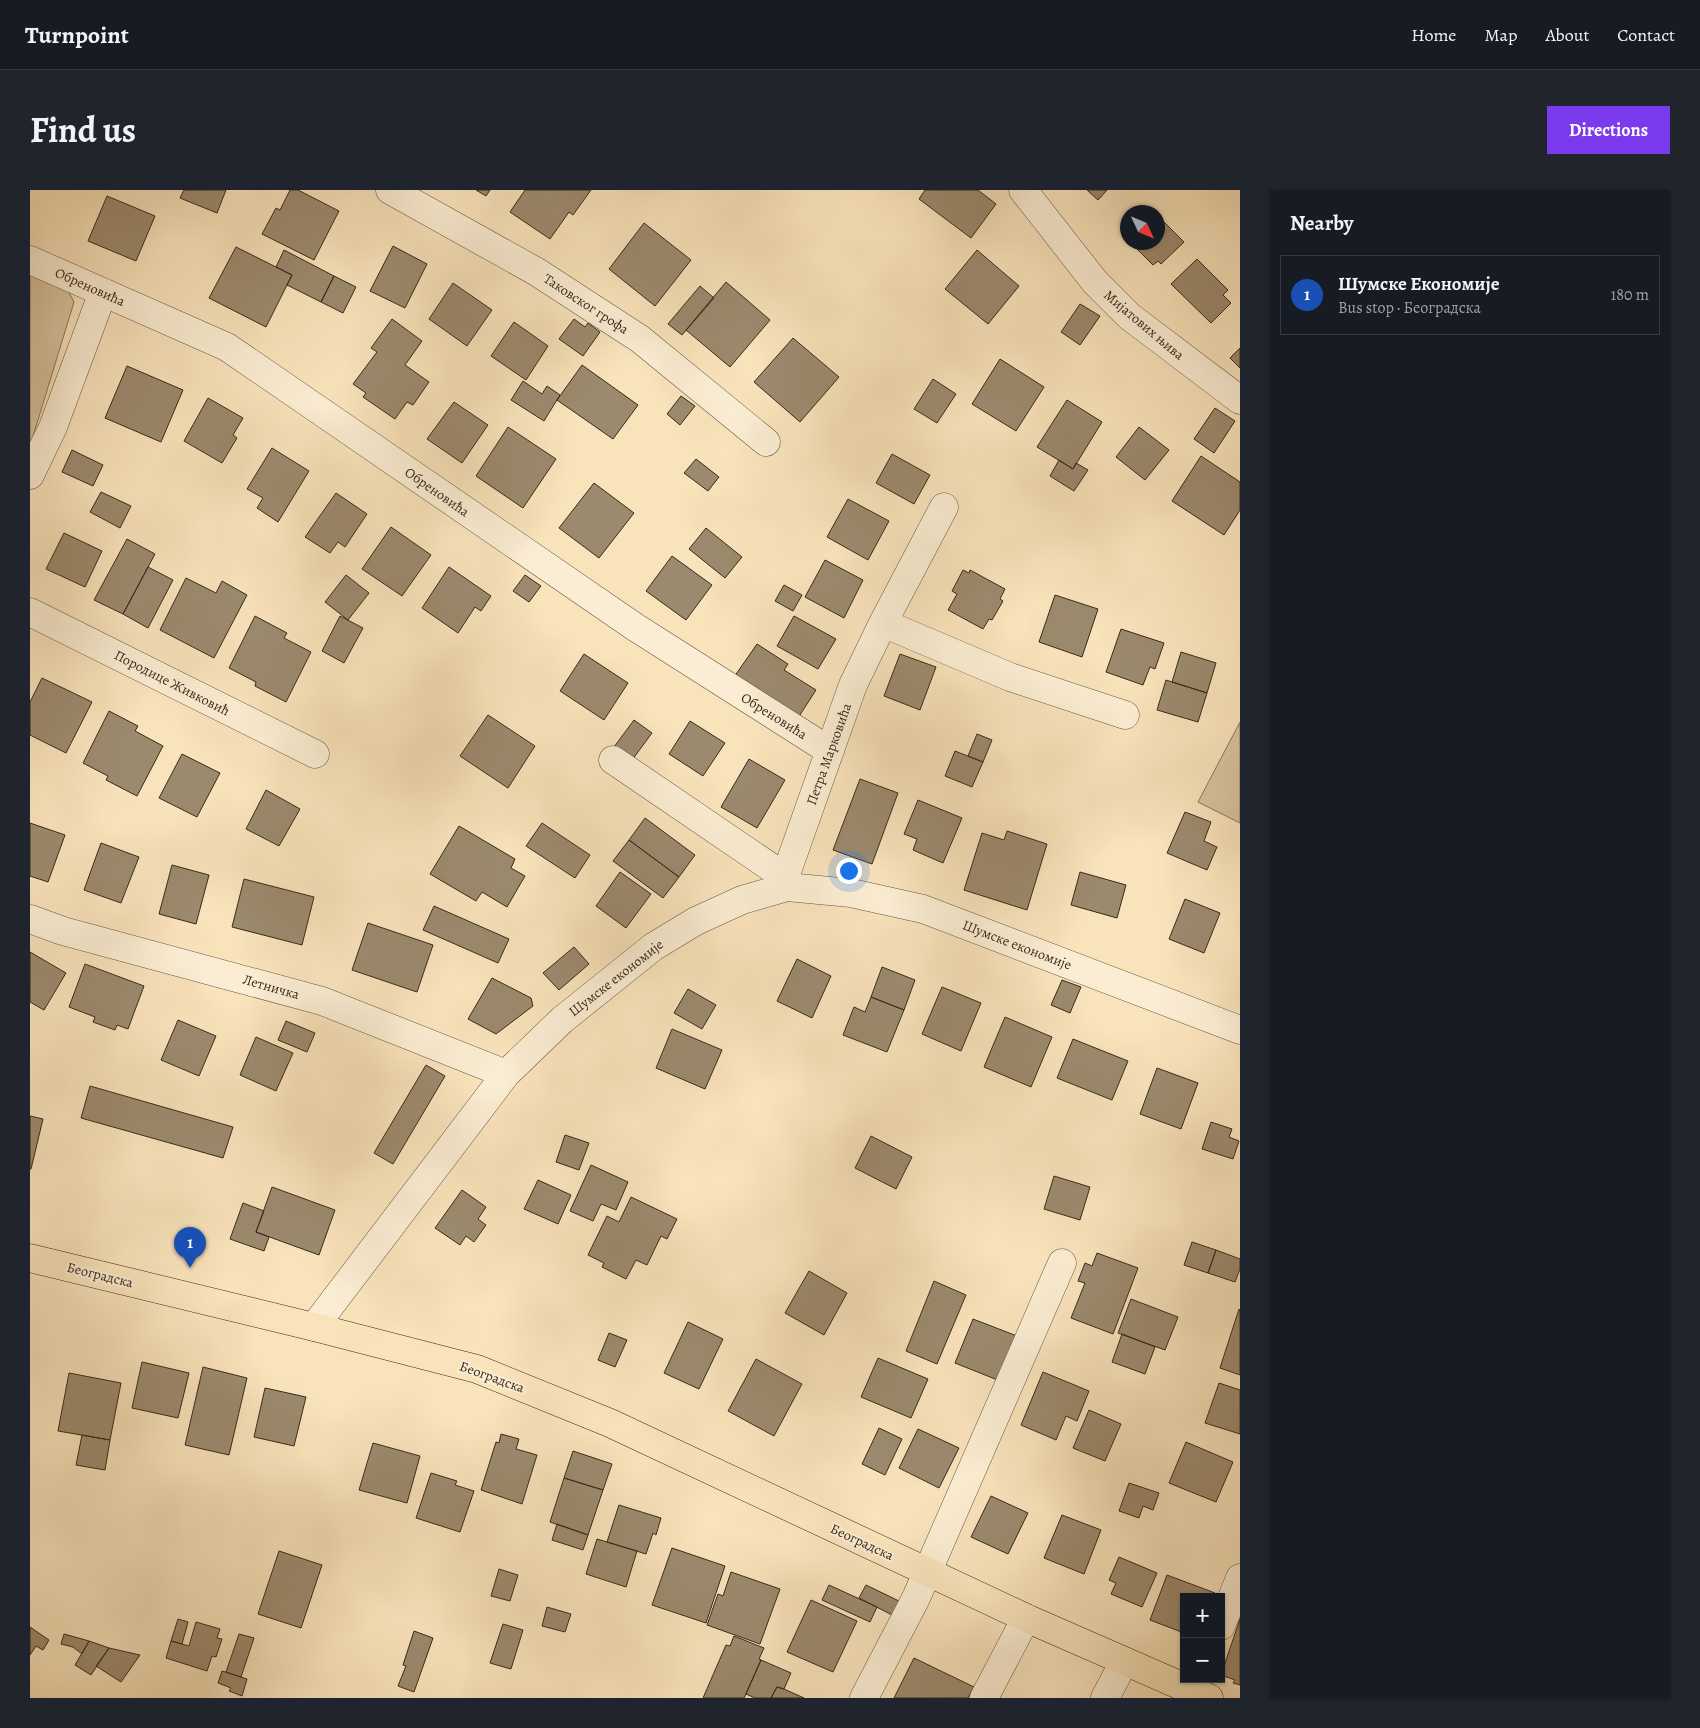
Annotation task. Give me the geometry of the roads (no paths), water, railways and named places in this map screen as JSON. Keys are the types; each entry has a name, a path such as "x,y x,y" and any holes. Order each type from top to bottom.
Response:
{"main road":[{"name":"Београдска","path":"30,1258 477,1369 610,1423 1124,1662 1201,1690"}],"street":[{"name":"Таковског грофа","path":"390,190 537,272 640,339 766,442"},
{"name":"Мијатових њива","path":"1023,190 1095,282 1129,316 1240,400"},
{"name":"Обреновића","path":"30,260 227,347 635,628 830,751"},
{"path":"30,475 54,427 103,292"},
{"name":"Петра Марковића","path":"786,882 853,685 883,623 944,507"},
{"name":"Породице Живковић","path":"30,612 315,754"},
{"path":"883,623 1010,676 1125,715"},
{"path":"613,760 786,882"},
{"name":"Шумске економије","path":"314,1327 506,1074 562,1020 653,947 696,921 786,882 851,893 923,909 1240,1030"},
{"name":"Летничка","path":"30,919 63,931 322,1001 506,1074"},
{"path":"864,1698 916,1598 1062,1263"},
{"path":"1225,1616 1240,1578"},
{"path":"984,1698 1026,1618"},
{"path":"1105,1698 1124,1662"}],"place":[{"name":"Шумске Економије","path":"190,1268"}]}
